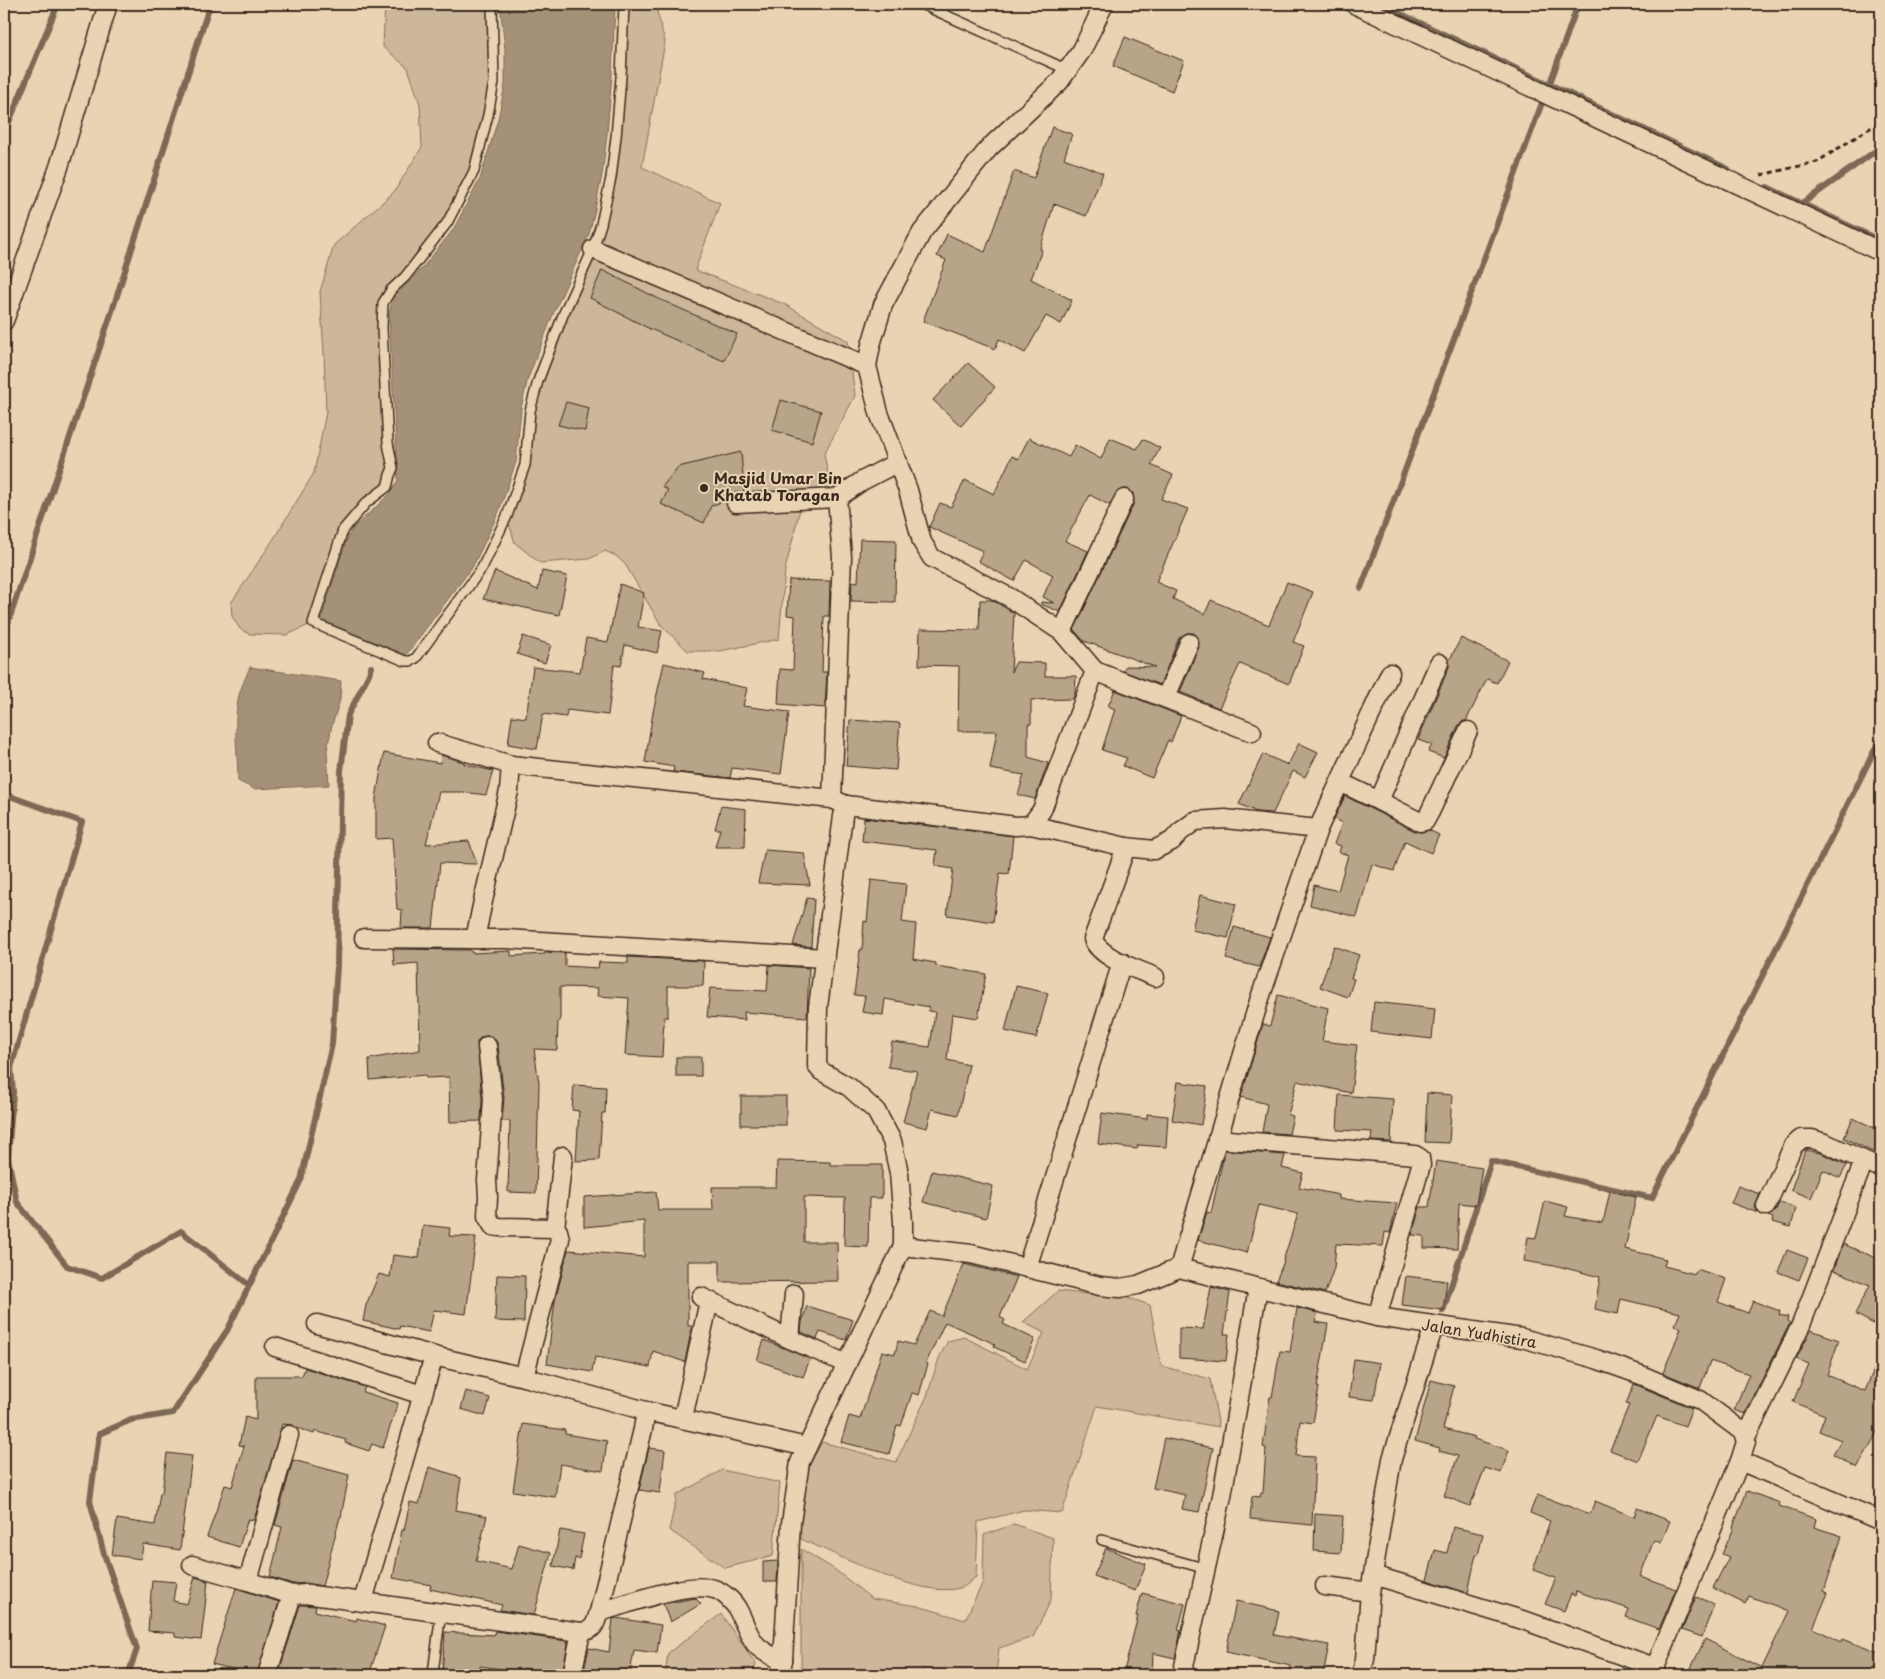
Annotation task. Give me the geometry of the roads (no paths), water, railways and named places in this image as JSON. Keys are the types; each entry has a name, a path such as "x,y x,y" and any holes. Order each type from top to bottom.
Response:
{"street":[{"path":"4,321 59,168 108,4"},
{"path":"1104,4 1082,50 1059,82 989,148 922,232 883,305 867,366 879,413 908,490 922,542 932,558 1009,597 1062,632 1095,671 1252,732"},
{"path":"1354,4 1881,252"},
{"path":"593,249 867,366"},
{"path":"736,503 837,498 862,481 898,462"},
{"path":"781,1668 791,1523 800,1462 903,1246 899,1173 892,1141 876,1112 849,1087 821,1071 817,1066 818,1007 843,816 839,802 842,557 837,498"},
{"path":"1062,632 1124,499"},
{"path":"1166,697 1189,643"},
{"path":"1379,802 1439,663"},
{"path":"1031,826 1042,810 1095,671"},
{"path":"903,1246 971,1254 1100,1286 1120,1288 1138,1285 1178,1268 1259,1001 1318,829 1390,673"},
{"path":"1340,782 1420,822 1425,821 1468,731"},
{"path":"437,743 511,765 839,802 1016,826 1031,826 1126,847 1154,850 1172,842 1180,832 1194,821 1225,818 1318,829"},
{"path":"475,939 509,791 511,765"},
{"path":"1126,847 1093,939 1096,946 1103,952 1155,977"},
{"path":"364,938 506,939 825,958"},
{"path":"1027,1268 1122,962"},
{"path":"487,1046 493,1099 487,1180 487,1216 493,1226 555,1228"},
{"path":"1217,1139 1415,1155 1420,1158 1421,1166 1377,1317"},
{"path":"1766,1206 1793,1146 1801,1139 1812,1139 1825,1143 1881,1168"},
{"path":"524,1376 560,1239 555,1228 563,1156"},
{"path":"1325,1586 1371,1584 1526,1621 1653,1671 1740,1461 1746,1437 1801,1325 1864,1161"},
{"name":"Jalan Yudhistira","path":"1178,1268 1377,1317 1522,1338 1596,1360 1641,1375 1700,1400 1740,1429 1746,1437"},
{"path":"1182,1675 1222,1496 1258,1288"},
{"path":"790,1339 794,1294"},
{"path":"683,1418 705,1299 847,1364"},
{"path":"317,1324 434,1356 524,1376 646,1411 807,1447"},
{"path":"1361,1675 1365,1659 1371,1584 1392,1459 1434,1326"},
{"path":"275,1347 422,1395"},
{"path":"363,1601 434,1356"},
{"path":"192,1565 292,1595 305,1594 363,1601 581,1632 590,1631 599,1612 644,1429 646,1411"},
{"path":"248,1581 289,1435"},
{"path":"1740,1461 1881,1521"},
{"path":"599,1612 684,1588 715,1589 732,1601 739,1611 753,1643 781,1668"},
{"path":"267,1675 292,1595"},
{"path":"572,1675 581,1632"}],"lane":[{"path":"492,4 494,82 474,171 447,223 382,303 388,443 393,468 387,487 366,503 342,530 313,623 405,661 411,661 416,658 482,568 506,516 525,465 530,411 538,381 563,315 593,249 601,224 611,178 621,77 624,4"},
{"path":"921,4 1068,70"},
{"path":"1102,1540 1207,1569"},
{"path":"433,1673 441,1612"}],"waterway":[{"path":"4,134 58,4"},
{"path":"4,635 115,302 210,4"},
{"path":"1380,4 1728,169"},
{"path":"1549,86 1578,4"},
{"path":"1361,588 1542,103"},
{"path":"1803,203 1881,147"},
{"path":"1767,187 1881,241"},
{"path":"128,1675 137,1649 104,1554 90,1501 99,1434 131,1420 173,1413 228,1329 301,1180 332,1044 337,965 341,771 348,715 371,667"},
{"path":"1443,1311 1491,1161 1652,1198 1881,737"},
{"path":"4,794 82,822 11,1068"},
{"path":"4,1066 11,1068 13,1092 8,1158 17,1202 67,1266 102,1278 181,1231 249,1285"}],"place":[{"name":"Masjid Umar Bin Khatab Toragan","path":"704,488"}]}
